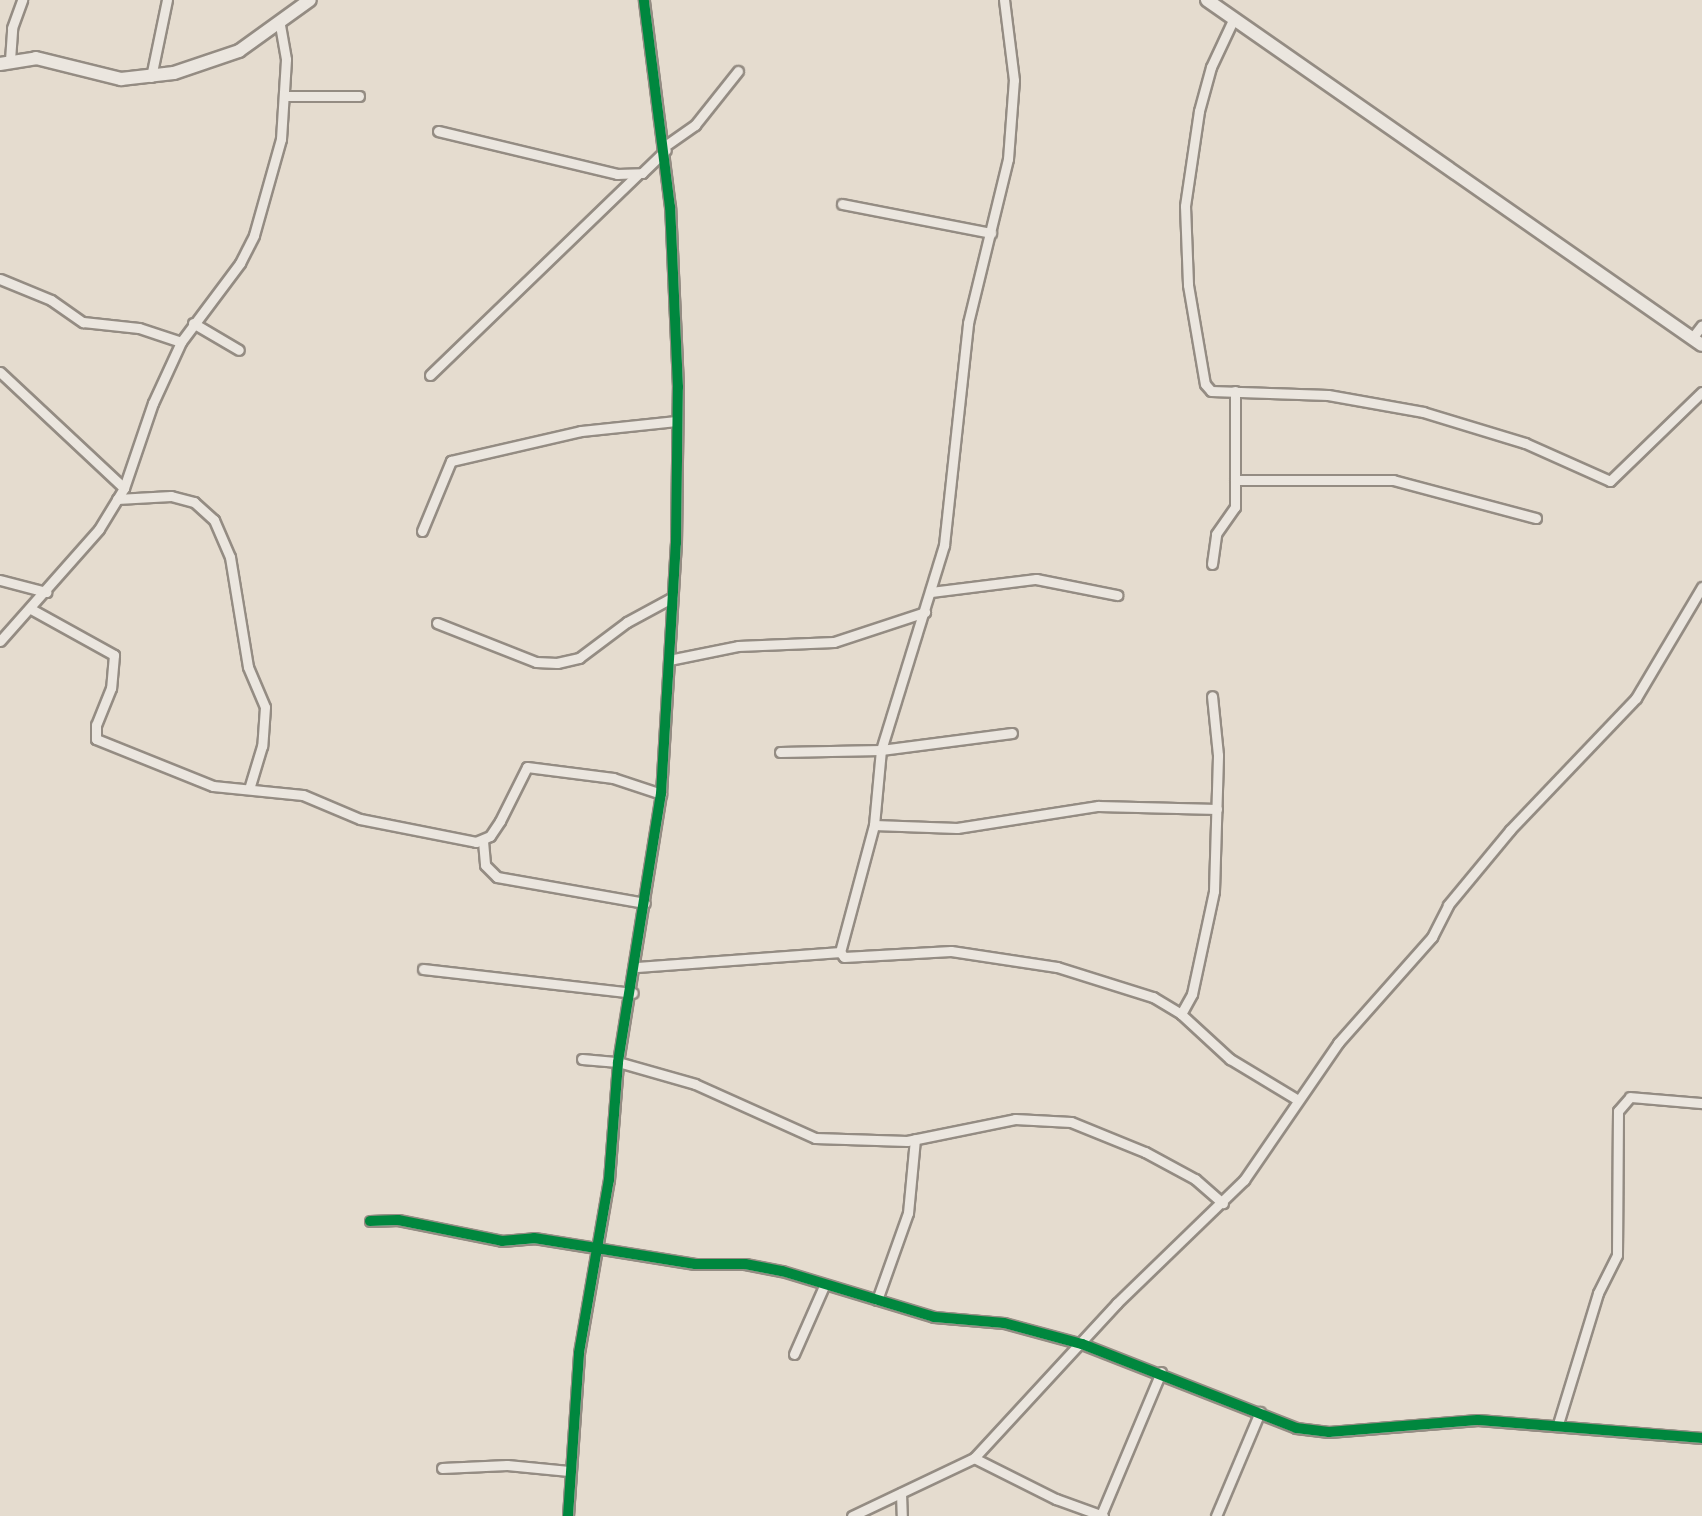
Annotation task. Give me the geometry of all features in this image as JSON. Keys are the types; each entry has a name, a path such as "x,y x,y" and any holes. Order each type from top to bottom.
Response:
{"main road":[{"path":"5,62 36,58 104,77 151,77 239,51 280,25 310,0"},
{"path":"1207,0 1697,342"}],"street":[{"path":"5,62 22,0"},
{"path":"151,77 167,0"},
{"path":"568,1516 579,1353 609,1180 618,1062 633,993 661,794 673,597 676,421 665,148 644,0"},
{"path":"840,952 874,825 881,750 931,592 951,505 968,323 991,233 1013,114 1004,0"},
{"path":"1234,18 1211,67 1199,111 1185,206 1188,285 1205,384 1211,391 1328,395 1436,415 1525,443 1610,481 1702,392"},
{"path":"0,641 73,563 124,488 153,403 181,342 240,263 254,235 274,175 285,96 286,59 280,25"},
{"path":"430,375 665,148 695,125 738,71"},
{"path":"285,96 359,96"},
{"path":"438,131 586,169 637,175"},
{"path":"842,204 991,233"},
{"path":"0,279 51,300 83,322 139,328 181,342"},
{"path":"193,323 239,350"},
{"path":"1697,342 1702,325"},
{"path":"0,372 124,488"},
{"path":"1212,564 1216,534 1235,507 1235,391"},
{"path":"422,531 451,461 581,431 676,421"},
{"path":"1235,480 1382,479 1536,518"},
{"path":"117,499 171,496 194,502 214,520 230,557 248,667 265,707 262,746 249,789"},
{"path":"931,592 1036,579 1117,595"},
{"path":"0,580 46,592"},
{"path":"852,1516 974,1458 1117,1303 1223,1203 1338,1043 1432,937 1448,905 1501,840 1636,698 1702,587"},
{"path":"437,623 536,662 557,663 579,658 627,622 673,597"},
{"path":"31,609 114,655 111,688 96,725 96,739 213,786 303,795 360,819 483,841"},
{"path":"669,660 738,646 834,642 925,612"},
{"path":"1181,1014 1192,994 1199,947 1210,920 1217,809 1212,696"},
{"path":"780,752 881,750 1012,733"},
{"path":"645,903 497,877 485,865 483,841 500,821 527,767 613,778 661,794"},
{"path":"874,825 957,828 1098,806 1217,809"},
{"path":"840,952 844,957 951,951 1057,967 1130,986 1181,1014 1230,1059 1298,1100"},
{"path":"637,967 840,952"},
{"path":"423,969 633,993"},
{"path":"582,1059 618,1062 695,1084 815,1138 915,1139 1015,1119 1071,1122 1145,1152 1195,1179 1223,1203"},
{"path":"1558,1424 1598,1293 1617,1255 1618,1111 1630,1097 1702,1103"},
{"path":"877,1300 908,1213 915,1139"},
{"path":"370,1221 398,1220 502,1241 534,1238 695,1264 745,1264 934,1317 1004,1323 1082,1344 1320,1432 1441,1420 1558,1424 1702,1438"},
{"path":"794,1354 824,1286"},
{"path":"974,1458 1102,1516 1161,1372"},
{"path":"1216,1516 1260,1412"},
{"path":"442,1468 507,1465 569,1471"},
{"path":"901,1493 902,1516"}],"cycle path":[{"path":"568,1516 579,1353 609,1180 618,1062 661,794 676,543 678,387 670,207 644,0"},
{"path":"370,1221 398,1220 502,1241 534,1238 695,1264 745,1264 782,1271 934,1317 1004,1323 1082,1344 1296,1428 1329,1432 1478,1420 1702,1438"}]}
